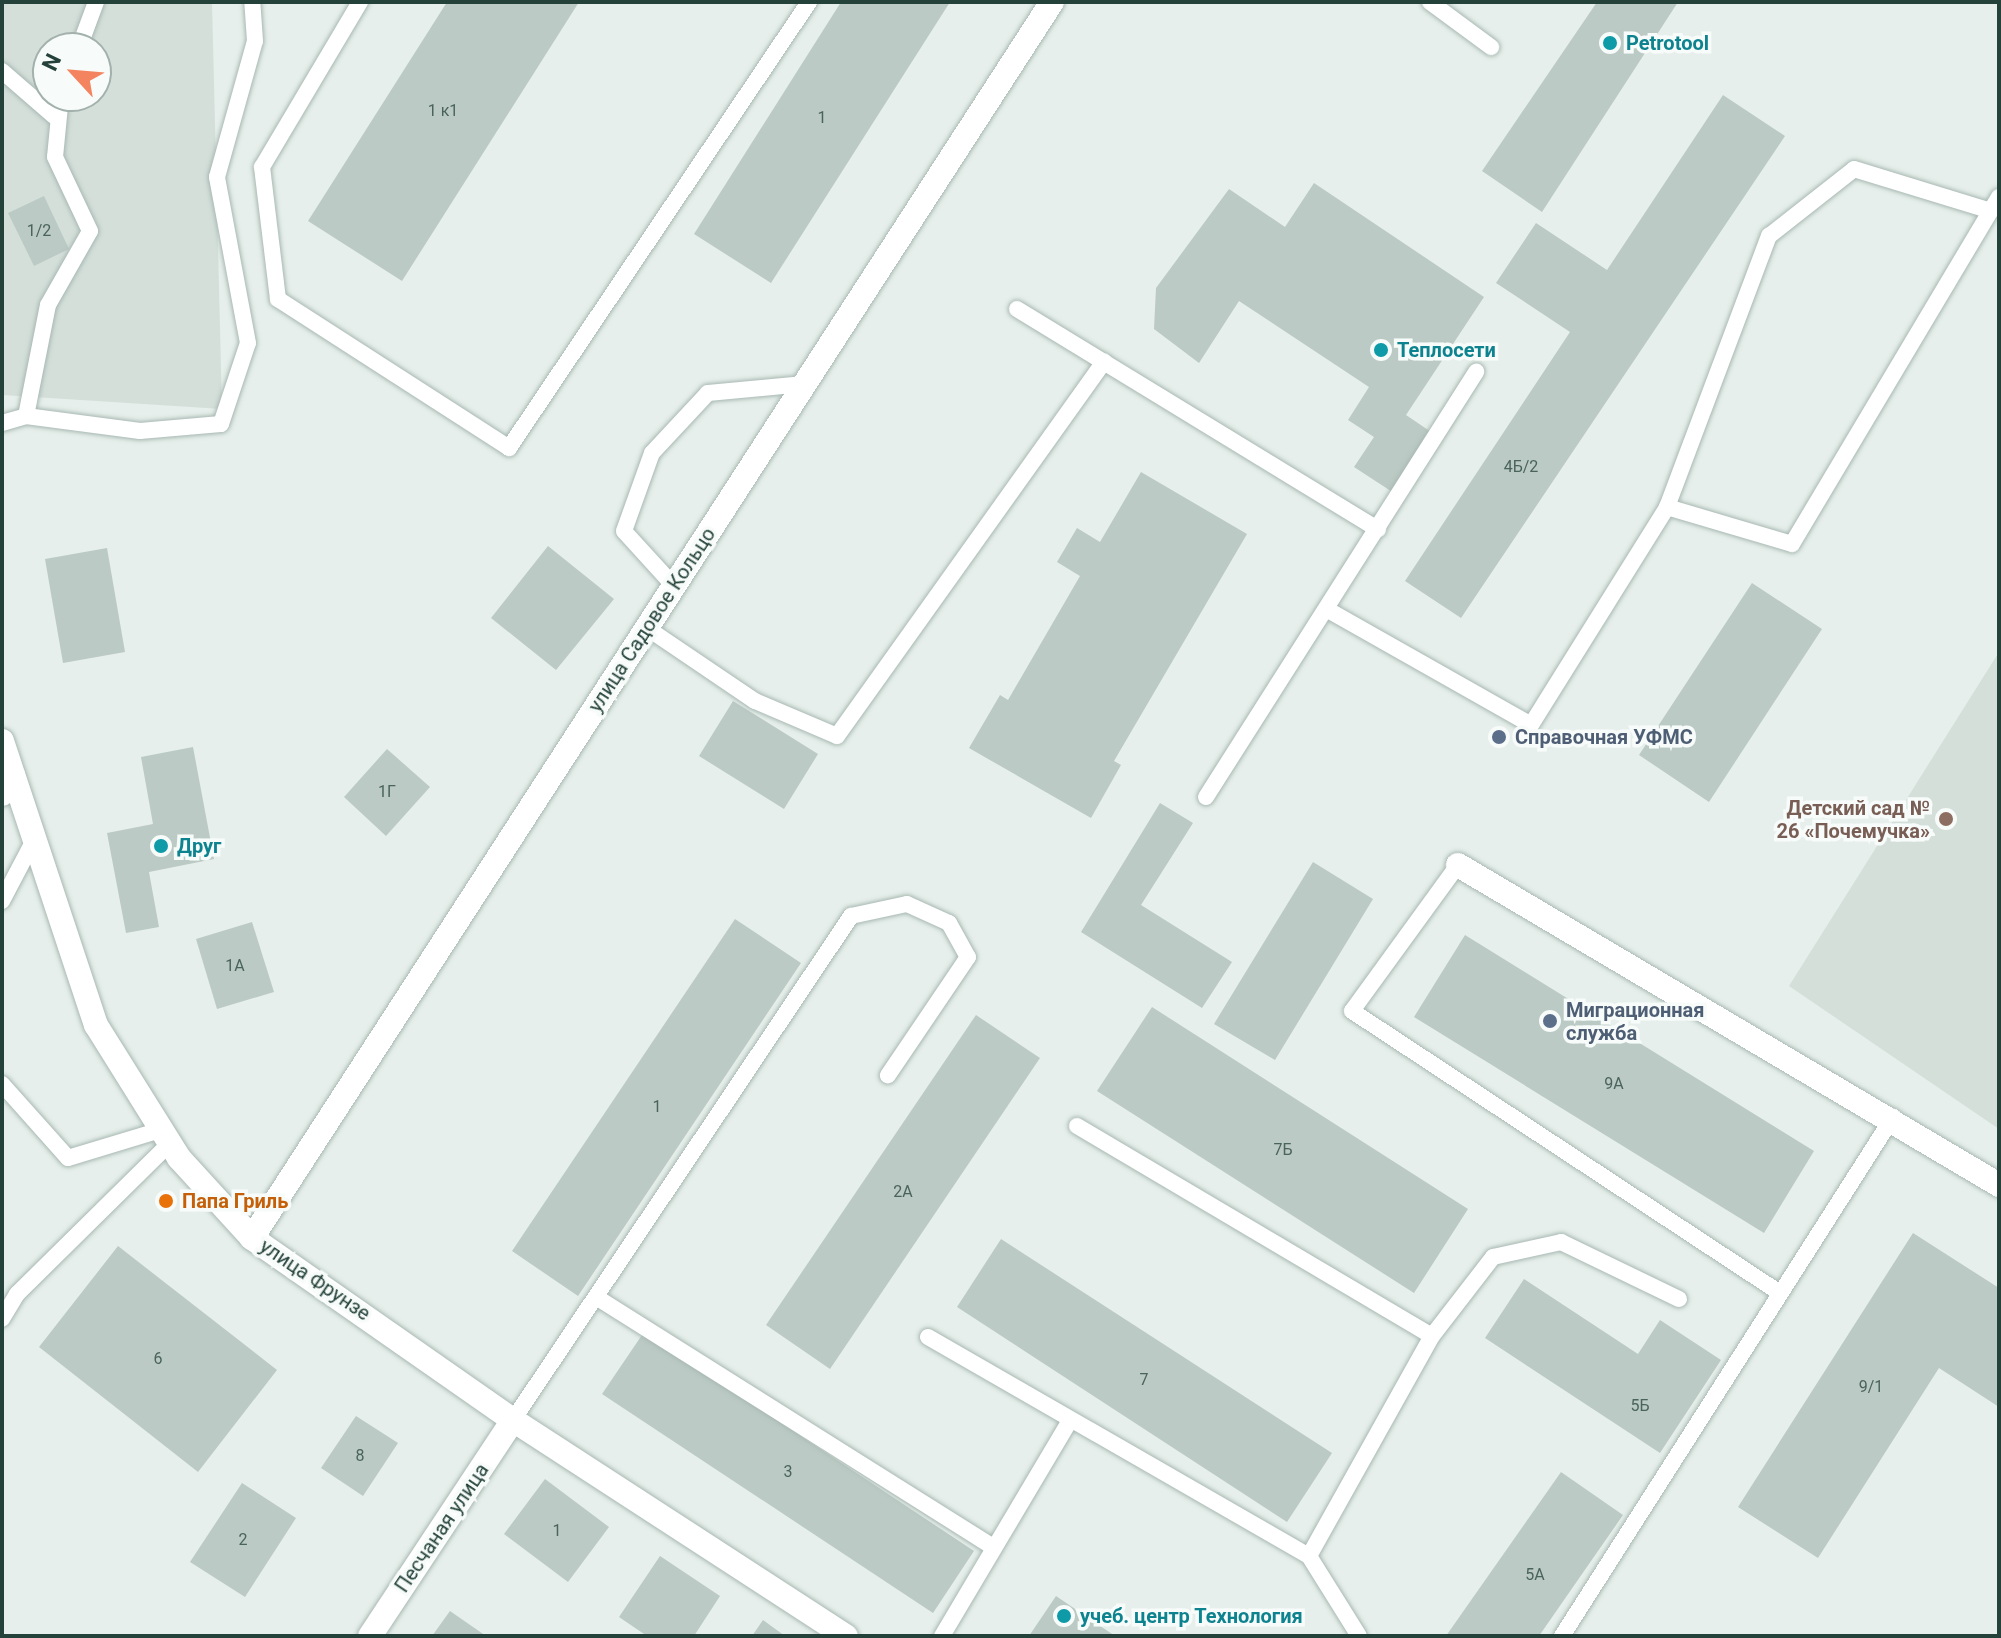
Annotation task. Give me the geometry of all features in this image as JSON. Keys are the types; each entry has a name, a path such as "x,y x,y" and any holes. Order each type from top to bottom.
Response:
{"main road":[{"name":"улица Садовое Кольцо","path":"252,1238 1052,2"},
{"name":"улица Фрунзе","path":"2,741 8,785 34,840 96,1025 166,1137 252,1238 513,1420 846,1636"},
{"path":"1458,865 1893,1117 1999,1185"},
{"name":"Песчаная улица","path":"370,1636 513,1420"}],"lane":[{"path":"85,32 96,2"},
{"path":"2,423 26,416 140,431 221,424 248,343 217,177 255,41 252,2"},
{"path":"360,2 262,167 278,299 509,448 809,2"},
{"path":"1430,2 1491,47"},
{"path":"2,71 54,116"},
{"path":"26,416 48,305 90,231 55,157 55,112"},
{"path":"1328,610 1531,725 1667,507 1769,236 1854,169 1995,204 1792,544 1667,507"},
{"path":"1017,309 1378,529"},
{"path":"647,628 755,701 837,736 1104,362"},
{"path":"1206,797 1328,610 1476,372"},
{"path":"674,586 624,531 652,453 708,393 805,384"},
{"path":"2,901 34,840"},
{"path":"1458,865 1352,1011 1780,1293"},
{"path":"513,1420 851,916 907,904 949,923 968,957 888,1075"},
{"path":"2,1084 68,1158 166,1137"},
{"path":"1562,1636 1893,1117"},
{"path":"1077,1126 1432,1336"},
{"path":"2,1319 17,1294 166,1137"},
{"path":"1309,1556 1432,1336 1493,1257 1561,1242 1679,1299"},
{"path":"596,1297 992,1546"},
{"path":"928,1337 1309,1556 1359,1636"},
{"path":"942,1636 992,1546 1070,1420"}],"shaded area":[{"path":"2,2 212,2 222,409 2,395"},
{"name":"Детский сад № 26 «Почемучка»","path":"1999,652 1999,1129 1789,986"}],"building":[{"path":"447,2 579,2 402,281 308,221"},
{"path":"841,2 950,2 771,283 694,234"},
{"path":"1597,2 1678,2 1542,212 1482,171"},
{"path":"1723,95 1785,136 1461,618 1405,581 1570,332 1496,283 1536,223 1607,270"},
{"name":"Теплосети","path":"1314,183 1484,297 1406,415 1440,438 1400,497 1354,467 1374,437 1348,420 1369,387 1239,301 1199,363 1154,329 1156,288 1229,189 1285,227"},
{"path":"44,196 69,249 34,266 8,213"},
{"path":"1141,472 1247,534 1114,761 1121,765 1091,818 969,748 1000,695 1008,700 1080,576 1057,562 1077,528 1100,542"},
{"path":"548,546 614,599 556,670 491,618"},
{"path":"107,548 125,652 63,663 45,559"},
{"path":"1752,583 1822,629 1709,802 1639,755"},
{"path":"733,701 818,754 784,809 699,756"},
{"name":"Друг","path":"193,747 214,859 149,872 159,927 126,933 107,833 153,824 141,757"},
{"path":"387,749 430,787 386,836 344,797"},
{"path":"1160,803 1193,823 1141,905 1232,962 1202,1008 1081,932"},
{"path":"1313,862 1373,899 1275,1060 1214,1024"},
{"path":"735,919 801,963 578,1296 512,1251"},
{"path":"252,922 274,992 217,1009 196,939"},
{"path":"1465,935 1814,1151 1764,1233 1414,1017"},
{"path":"1152,1007 1468,1209 1414,1293 1097,1091"},
{"path":"976,1015 1040,1058 830,1369 766,1325"},
{"path":"1913,1233 1999,1288 1999,1407 1939,1368 1818,1558 1738,1507"},
{"path":"1001,1239 1332,1453 1287,1522 957,1307"},
{"path":"118,1246 277,1370 198,1472 39,1347"},
{"path":"1524,1279 1638,1354 1660,1320 1721,1360 1660,1453 1485,1338"},
{"path":"644,1332 974,1551 933,1613 602,1394"},
{"path":"356,1416 398,1443 363,1496 321,1468"},
{"path":"1561,1472 1623,1515 1539,1636 1446,1636"},
{"path":"545,1479 609,1527 568,1582 504,1534"},
{"path":"242,1483 296,1518 245,1597 190,1562"},
{"path":"660,1556 720,1596 694,1636 647,1636 619,1617"},
{"name":"учеб. центр Технология","path":"1056,1596 1115,1636 1029,1636"},
{"path":"450,1611 486,1636 432,1636"},
{"path":"763,1620 785,1636 752,1636"}],"place":[{"name":"Petrotool","path":"1610,43"},
{"name":"Теплосети","path":"1381,350"},
{"name":"Справочная УФМС","path":"1499,737"},
{"name":"Детский сад № 26 «Почемучка»","path":"1946,819"},
{"name":"Друг","path":"161,846"},
{"name":"Миграционная служба","path":"1550,1021"},
{"name":"Папа Гриль","path":"166,1201"},
{"name":"учеб. центр Технология","path":"1064,1616"}]}
